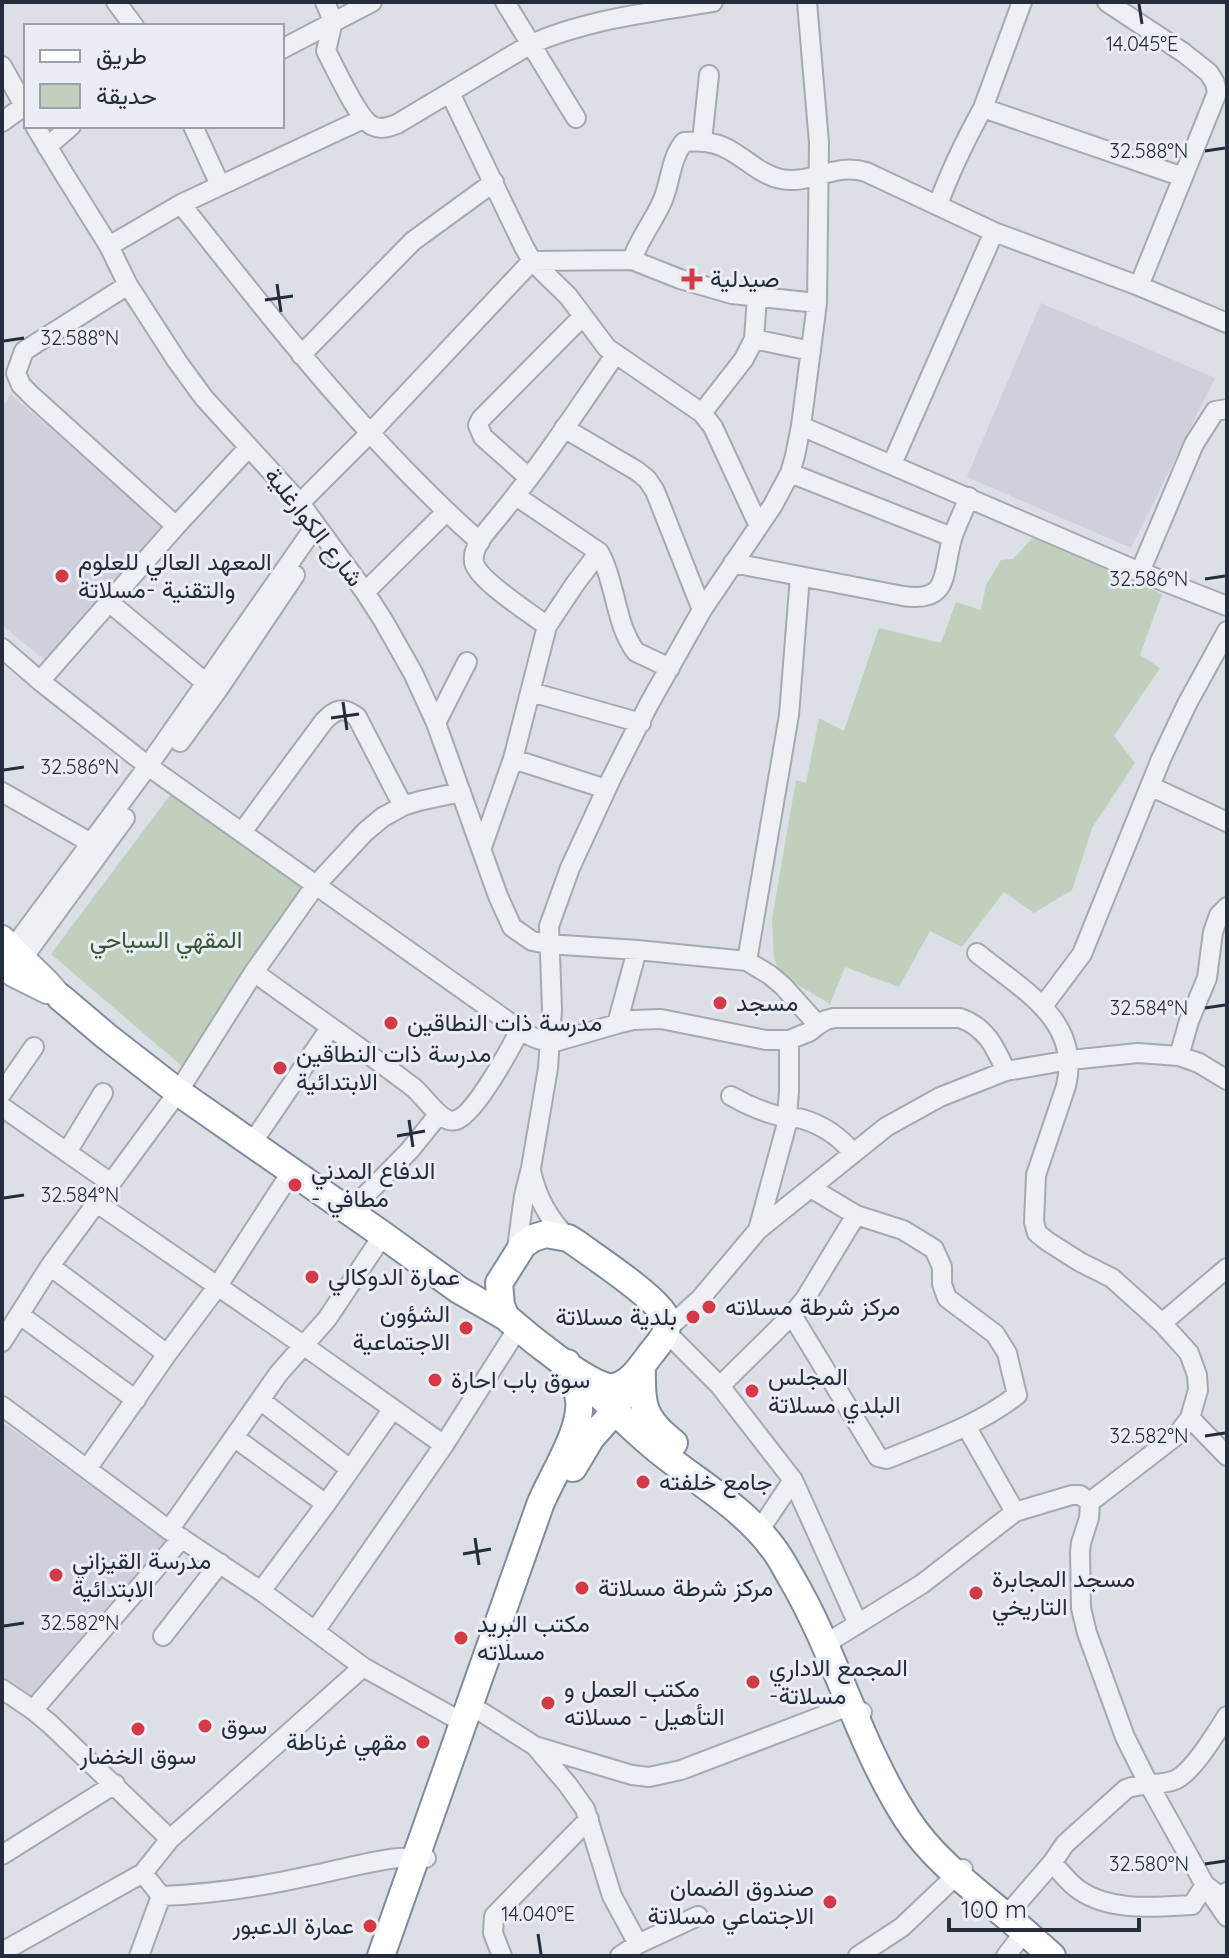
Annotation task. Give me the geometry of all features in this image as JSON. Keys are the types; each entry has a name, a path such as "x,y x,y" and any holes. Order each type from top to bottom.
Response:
{"highway":[{"path":"60,997 178,1092 459,1290 512,1322 576,1371 614,1412 667,1458 740,1512 763,1524 860,1711"},
{"path":"381,1956 421,1857 507,1620 557,1500 591,1438 614,1412 636,1373 666,1331 666,1318 654,1303 568,1238 554,1235 539,1236 529,1241 516,1255 499,1283 485,1290 459,1290"},
{"path":"499,1283 501,1306 512,1322"},
{"path":"576,1371 610,1387 622,1384 636,1373"},
{"path":"507,1620 544,1494 578,1419 576,1371"},
{"path":"636,1373 643,1404 654,1425 734,1488 793,1555 835,1638 890,1790 909,1822 938,1857 1067,1956"},
{"path":"394,1956 421,1857"},
{"path":"1018,1920 1052,1956"}],"main road":[{"path":"8,963 60,997"}],"street":[{"path":"116,2 132,24"},
{"path":"325,2 333,21 326,51 363,119 376,127 386,128 531,44 592,22 713,2"},
{"path":"284,48 372,2"},
{"path":"505,2 576,118"},
{"path":"516,1255 548,1068 552,1010 549,926 570,868 649,704 702,610 773,505 790,473 801,426 817,303 819,143 807,2"},
{"path":"938,205 946,180 983,108 1022,2"},
{"path":"1107,2 1209,73 1217,93 1219,115 1183,177 1139,286"},
{"path":"2,66 24,105"},
{"path":"702,141 709,75"},
{"path":"450,93 532,261 568,296 601,342 615,355 702,413 713,427 758,524"},
{"path":"2,122 24,108"},
{"path":"983,108 1183,177"},
{"path":"109,246 181,204 363,119"},
{"name":"شارع الكوارغلية","path":"36,128 109,246 128,285 177,361 204,398 300,503 383,620 413,673 436,723 512,927 532,941 548,944"},
{"path":"47,147 69,128"},
{"path":"194,128 220,185"},
{"path":"632,260 662,202 679,148 684,142 702,141 718,144 780,179 795,180 855,169 994,232 1139,286 1227,323"},
{"path":"301,355 413,241 494,182"},
{"path":"181,204 301,355 446,512 480,542"},
{"path":"892,464 994,232"},
{"path":"300,503 532,261 632,260 691,283 732,294 817,303"},
{"path":"128,285 24,351 16,373 21,385 33,397 176,526"},
{"path":"702,413 744,359 754,339 757,297"},
{"path":"529,478 483,437 478,425 583,316"},
{"path":"754,339 811,351"},
{"path":"547,626 485,579 473,559 480,542 615,355"},
{"path":"1140,572 1194,444 1215,411 1227,409"},
{"path":"801,426 1140,572 1227,606"},
{"path":"564,428 647,479 655,491 702,610"},
{"path":"40,681 249,447"},
{"path":"790,473 952,537"},
{"path":"516,496 599,552 633,649 670,668"},
{"path":"733,563 903,596 929,597 939,589 944,578 952,537 969,497"},
{"path":"365,592 446,512"},
{"path":"8,963 153,769 206,683 319,530"},
{"path":"8,963 91,843 217,691 319,530"},
{"path":"482,847 513,759 547,626 599,552"},
{"path":"747,961 789,715 800,576"},
{"path":"110,603 206,683"},
{"path":"1043,1006 1082,954 1150,786 1187,704 1227,631"},
{"path":"2,648 153,769 535,1039 550,1042 569,1039 633,1020 661,1019 766,1040 789,1040 834,1018 960,1018 971,1022 984,1033 1006,1071"},
{"path":"436,723 467,662"},
{"path":"531,692 641,723"},
{"path":"242,832 324,721 333,712 342,710 357,717 403,806"},
{"path":"513,759 606,789"},
{"path":"1150,786 1227,822"},
{"path":"2,792 91,843"},
{"path":"2,1342 50,1266 178,1092 254,972 315,886 383,817 403,806 461,792"},
{"path":"1179,1056 1189,1021 1207,978 1213,932 1219,915 1227,907"},
{"path":"548,944 747,961 783,986 818,1025"},
{"path":"617,1024 637,950"},
{"path":"977,953 1043,1006 1060,1027 1070,1060 1066,1086 1036,1175 1034,1222 1037,1233 1069,1255 1112,1278 1162,1323 1189,1353 1197,1375 1198,1390 1190,1418 1177,1435 1090,1502 1089,1518 1081,1543 1081,1608 1125,1737 1205,1885 1227,1917"},
{"path":"254,972 414,1088 439,1114 451,1121 464,1115 495,1076 520,1030"},
{"path":"252,1143 330,1028"},
{"path":"758,1230 786,1118 789,1040"},
{"path":"2,1093 34,1047"},
{"path":"858,1624 793,1480 720,1386 666,1331 700,1299 758,1230 886,1127 940,1097 1006,1071 1138,1053 1179,1056 1199,1063 1227,1080"},
{"path":"67,1152 103,1093"},
{"path":"731,1096 755,1108 786,1118 799,1118 834,1134 853,1153"},
{"path":"2,1107 111,1183"},
{"path":"349,1212 410,1150 439,1114"},
{"path":"531,1168 535,1187 547,1213 568,1238"},
{"path":"87,1469 217,1287 292,1171"},
{"path":"792,1315 878,1457 887,1459 966,1426 1001,1408 1017,1395 1007,1353 995,1334 947,1298 942,1284 942,1267 934,1249 903,1230 856,1215 811,1188"},
{"path":"97,1203 444,1445"},
{"path":"720,1386 805,1299 856,1215"},
{"path":"33,1710 175,1534 260,1400 279,1373 327,1319 383,1235"},
{"path":"50,1266 167,1354"},
{"path":"1162,1323 1227,1268"},
{"path":"20,1315 136,1400"},
{"path":"315,1631 444,1445 512,1322"},
{"path":"260,1400 350,1469"},
{"path":"2,1406 363,1667 408,1694 471,1716 535,1746 632,1775 649,1777 681,1770 831,1712 860,1711"},
{"path":"261,1591 392,1410"},
{"path":"1190,1418 1227,1456"},
{"path":"966,1426 1015,1512"},
{"path":"235,1438 326,1504"},
{"path":"763,1524 793,1480"},
{"path":"835,1638 922,1584 1015,1512 1072,1495 1080,1495 1090,1502"},
{"path":"163,1636 220,1563"},
{"path":"2,1952 143,1873 170,1839 363,1667"},
{"path":"2,1689 33,1710 170,1839"},
{"path":"1006,1956 1018,1920 1065,1844 1126,1789 1137,1784 1174,1781 1185,1773 1227,1716"},
{"path":"535,1746 585,1809 612,1896 638,1944"},
{"path":"2,1855 115,1784"},
{"path":"502,1956 493,1933 494,1916 589,1819"},
{"path":"161,1896 254,1887 353,1866 421,1857"},
{"path":"1052,1863 1077,1889 1088,1895 1136,1908 1192,1905 1205,1885"},
{"path":"858,1956 902,1927 960,1871"},
{"path":"143,1873 161,1896"},
{"path":"1205,1885 1220,1896 1227,1892"},
{"path":"139,1956 161,1896"},
{"path":"620,1956 638,1944 698,1916"}],"shaded area":[{"path":"1041,303 1215,378 1131,548 967,477"},
{"name":"المعهد العالي للعلوم والتقنية -مسلاتة","path":"11,395 166,527 46,661 2,625 2,406"},
{"path":"2,1422 166,1541 35,1702 2,1676"}],"green space":[{"path":"1035,535 1162,594 1140,655 1160,668 1114,736 1135,763 1092,828 1072,890 1034,913 1004,892 962,947 930,931 899,987 845,967 830,1004 781,975 774,958 772,919 796,780 806,783 819,718 844,731 879,628 941,643 956,602 981,610 986,585 1001,560 1013,559"},
{"name":"المقهي السياحي","path":"171,794 301,887 183,1067 51,954"}],"place":[{"name":"صيدلية","path":"692,279"},
{"name":"المعهد العالي للعلوم والتقنية -مسلاتة","path":"62,576"},
{"name":"مسجد","path":"720,1003"},
{"name":"مدرسة ذات النطاقين","path":"391,1023"},
{"name":"مدرسة ذات النطاقين الابتدائية","path":"280,1068"},
{"name":"الدفاع المدني - مطافي","path":"295,1185"},
{"name":"عمارة الدوكالي","path":"312,1277"},
{"name":"مركز شرطة مسلاته","path":"709,1307"},
{"name":"بلدية مسلاتة","path":"693,1317"},
{"name":"الشؤون الاجتماعية","path":"466,1328"},
{"name":"سوق باب احارة","path":"435,1380"},
{"name":"المجلس البلدي مسلاتة","path":"752,1391"},
{"name":"جامع خلفته","path":"643,1482"},
{"name":"مدرسة القيزاني الابتدائية","path":"56,1575"},
{"name":"مركز شرطة مسلاتة","path":"582,1588"},
{"name":"مسجد المجابرة التاريخي","path":"976,1593"},
{"name":"مكتب البريد مسلاته","path":"461,1638"},
{"name":"المجمع الاداري -مسلاتة","path":"753,1682"},
{"name":"مكتب العمل و التأهيل - مسلاته","path":"548,1703"},
{"name":"سوق","path":"205,1726"},
{"name":"سوق الخضار","path":"138,1729"},
{"name":"مقهي غرناطة","path":"423,1742"},
{"name":"صندوق الضمان الاجتماعي مسلاتة","path":"830,1902"},
{"name":"عمارة الدعبور","path":"370,1926"}]}
